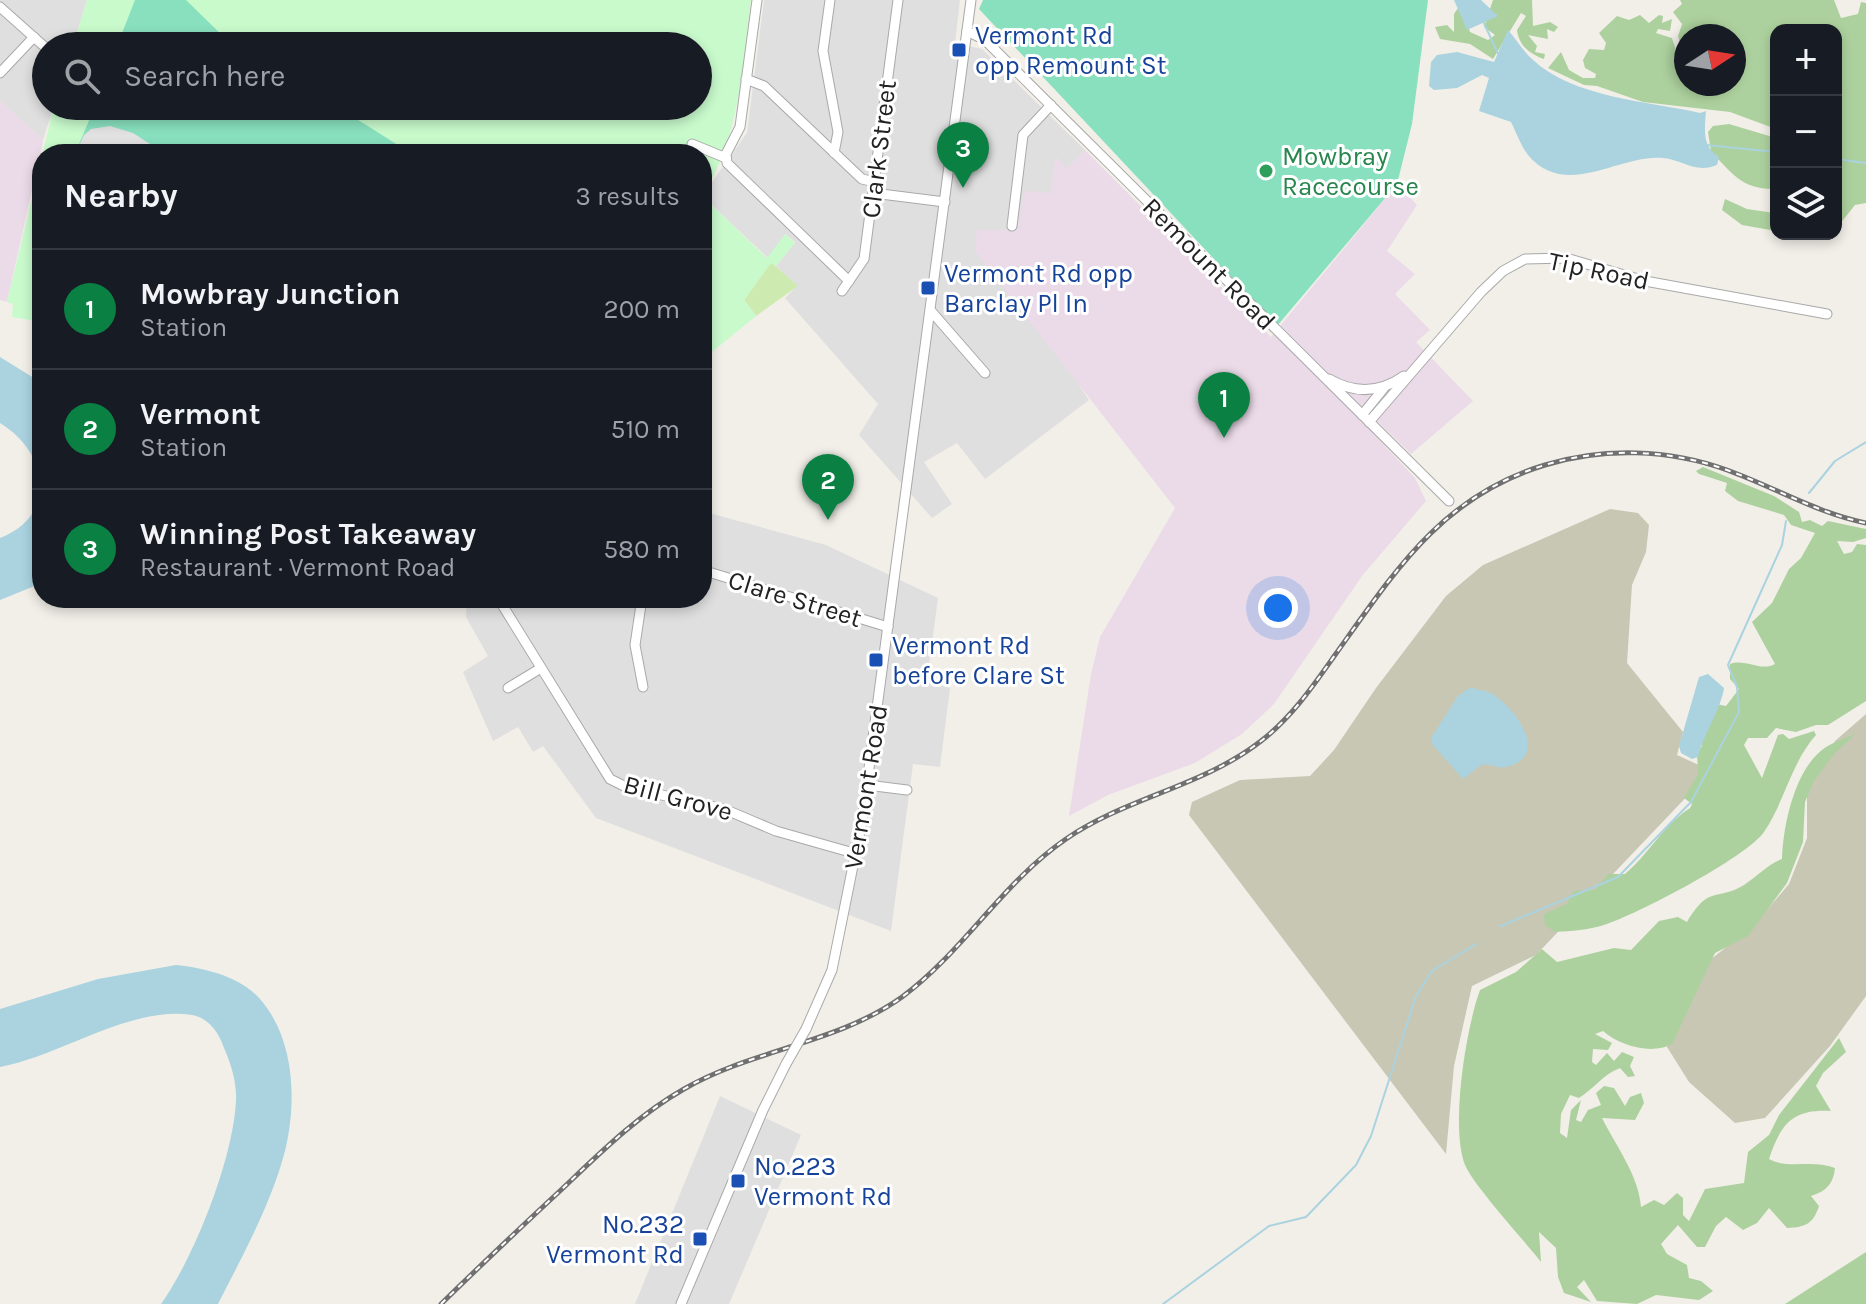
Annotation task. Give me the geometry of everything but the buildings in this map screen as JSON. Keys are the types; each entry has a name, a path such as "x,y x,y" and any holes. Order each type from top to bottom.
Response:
{"street":[{"path":"757,0 739,132 726,158 729,167 849,281"},
{"path":"830,0 823,51 838,132 834,153"},
{"name":"Clark Street","path":"842,291 864,259 898,0"},
{"name":"Vermont Road","path":"681,1304 763,1110 806,1029 832,970 857,854 867,785 971,0"},
{"path":"1,3 32,35"},
{"name":"Remount Road","path":"967,31 985,40 1449,501"},
{"path":"0,73 32,39"},
{"path":"746,79 764,86 874,188 945,202"},
{"path":"1012,226 1023,135 1051,105"},
{"path":"712,152 726,158"},
{"name":"Tip Road","path":"1366,419 1386,392 1414,369 1494,278 1516,263 1535,257 1566,258 1645,281 1827,314"},
{"path":"931,311 985,373"},
{"path":"1320,374 1354,390 1386,392"},
{"name":"Clare Street","path":"712,573 888,627"},
{"name":"Bill Grove","path":"504,608 604,772 617,784 732,812 776,831 857,854"},
{"path":"641,608 635,645 643,687"},
{"path":"508,688 541,668"},
{"path":"867,785 907,790"}],"shaded area":[{"path":"0,0 87,0 77,32 32,32 32,120 49,120 43,140 0,101"},
{"path":"764,0 960,0 955,43 982,49 1085,150 1067,169 1056,158 1051,194 1019,224 1005,230 978,230 1089,400 985,479 957,443 924,462 952,504 932,518 859,435 878,404 785,298 797,286 776,266 795,242 785,234 768,258 712,205 712,182 747,133"},
{"path":"0,101 43,140 42,144 32,144 32,190 7,302 0,300"},
{"path":"110,126 133,133 150,144 80,144 91,129"},
{"path":"1085,150 1271,337 1397,184 1417,205 1387,251 1415,274 1395,294 1430,330 1416,342 1473,401 1411,454 1378,422 1372,432 1415,478 1426,501 1362,576 1274,704 1242,734 1195,763 1108,795 1069,816 1091,674 1100,637 1175,508 975,251 977,230 1005,230 1019,224 1024,191 1051,193 1055,157 1067,168"},
{"path":"1610,509 1638,513 1649,525 1646,552 1632,585 1627,663 1683,732 1677,755 1701,766 1693,790 1536,955 1472,986 1454,1066 1446,1154 1189,815 1192,802 1240,780 1310,776 1334,750 1376,688 1446,596 1483,565"},
{"path":"712,514 826,545 938,598 927,681 950,688 940,767 913,764 891,931 596,818 543,746 533,752 518,727 493,741 463,672 488,656 466,617 466,608 712,608"},
{"path":"1866,714 1866,996 1830,1046 1765,1118 1735,1123 1689,1082 1667,1047 1700,968 1755,924 1789,884 1807,838 1807,792 1835,741"},
{"path":"720,1096 801,1135 729,1304 635,1304"}],"green space":[{"path":"87,0 751,0 737,102 712,179 712,144 44,144 50,120 712,120 712,32 77,32"},
{"path":"135,0 186,0 219,32 122,32"},
{"name":"Mowbray Racecourse","path":"983,0 1428,0 1412,124 1397,184 1277,326 979,9"},
{"path":"1493,0 1532,0 1533,26 1550,22 1558,27 1554,32 1547,29 1548,39 1528,35 1537,46 1535,52 1545,54 1544,59 1530,52 1520,41 1517,30 1526,16 1521,13 1493,59 1470,44 1440,39 1435,27 1447,25 1454,32 1454,14 1458,8 1464,10 1470,32 1488,40 1495,35 1484,27"},
{"path":"1680,0 1834,0 1841,18 1858,14 1861,2 1866,3 1866,203 1855,205 1842,221 1842,24 1770,24 1770,127 1730,112 1643,102 1597,86 1584,85 1548,68 1561,52 1569,70 1583,78 1595,78 1596,74 1585,68 1583,60 1589,49 1604,50 1606,43 1599,33 1617,16 1629,20 1640,15 1649,23 1659,15 1663,16 1662,23 1672,19 1670,31 1658,29 1656,33 1672,38 1674,44 1674,96 1746,96 1746,24 1682,24 1673,12 1682,4"},
{"path":"89,120 358,120 396,144 79,144"},
{"path":"1729,124 1770,136 1770,189 1746,183 1711,152 1708,132 1713,126"},
{"path":"32,198 32,320 12,317 13,304 7,302"},
{"path":"1725,199 1747,209 1770,212 1770,230 1742,225 1722,210"},
{"path":"712,206 767,258 785,234 795,243 776,266 771,263 744,300 756,316 712,352"},
{"path":"771,262 798,286 756,316 744,300"},
{"path":"1703,467 1774,496 1799,512 1802,522 1810,520 1822,526 1828,521 1866,529 1866,538 1853,542 1837,541 1844,554 1852,552 1857,544 1866,545 1866,701 1828,725 1816,725 1796,732 1776,728 1767,738 1748,738 1744,745 1762,778 1778,735 1783,734 1789,739 1814,731 1816,735 1800,758 1764,832 1754,843 1690,884 1619,919 1592,928 1555,932 1545,925 1544,914 1567,904 1574,891 1595,890 1608,874 1625,874 1672,822 1690,808 1692,804 1684,798 1698,774 1697,753 1702,746 1702,729 1716,704 1726,706 1739,689 1730,679 1730,664 1764,667 1775,664 1752,622 1772,603 1789,569 1801,558 1815,533 1791,525 1784,515 1738,501 1725,491 1727,483 1696,471"},
{"path":"1855,734 1834,754 1814,781 1805,802 1803,842 1787,883 1748,936 1715,953 1672,1044 1646,1049 1627,1045 1603,1031 1595,1034 1612,1043 1608,1050 1593,1049 1592,1062 1596,1065 1607,1053 1614,1061 1622,1052 1634,1057 1630,1066 1635,1076 1628,1077 1620,1068 1614,1071 1579,1098 1570,1095 1561,1114 1560,1133 1567,1138 1571,1110 1581,1100 1576,1120 1581,1122 1588,1110 1601,1105 1596,1093 1604,1086 1614,1088 1625,1106 1630,1097 1641,1093 1644,1103 1635,1120 1602,1118 1636,1184 1641,1207 1654,1200 1664,1205 1677,1193 1683,1198 1683,1215 1689,1221 1705,1189 1744,1183 1748,1152 1769,1135 1779,1115 1839,1038 1846,1052 1823,1073 1816,1086 1831,1111 1807,1113 1790,1121 1778,1136 1769,1159 1785,1164 1818,1164 1835,1168 1828,1186 1811,1196 1819,1206 1817,1212 1808,1223 1787,1228 1769,1208 1757,1223 1743,1230 1726,1217 1716,1226 1705,1247 1697,1247 1678,1225 1661,1244 1667,1254 1687,1265 1689,1278 1701,1281 1713,1291 1699,1300 1656,1295 1637,1304 1597,1301 1584,1280 1577,1287 1591,1302 1564,1293 1558,1277 1556,1248 1539,1232 1541,1262 1465,1165 1459,1103 1470,1028 1480,990 1516,972 1542,949 1557,962 1614,948 1631,950 1659,921 1678,917 1687,922 1707,898 1744,885 1782,859 1788,814 1806,768 1826,747"},
{"path":"1866,1252 1866,1304 1785,1304"}],"water":[{"path":"1454,0 1481,0 1498,16 1467,30"},
{"path":"1508,30 1532,59 1568,82 1635,101 1700,113 1706,111 1705,136 1709,148 1719,157 1717,165 1703,168 1663,158 1629,162 1576,175 1559,174 1543,168 1525,151 1511,122 1479,111 1489,78 1482,75 1457,88 1434,90 1429,86 1431,62 1437,55 1457,52 1494,62"},
{"path":"0,357 32,377 32,456 16,435 0,423"},
{"path":"32,514 32,587 0,600 0,538 19,528"},
{"path":"1708,674 1724,688 1698,757 1692,759 1681,753 1679,746 1699,677"},
{"path":"1471,687 1491,693 1503,702 1519,721 1528,743 1526,753 1519,761 1506,767 1481,765 1463,779 1433,745 1431,738 1458,696"},
{"path":"176,965 221,974 252,991 272,1015 290,1072 289,1132 279,1171 256,1229 218,1304 161,1304 199,1234 220,1178 233,1124 236,1101 231,1067 222,1042 212,1027 192,1015 145,1017 0,1067 0,1009 98,979"}],"waterway":[{"path":"1483,21 1499,56"},
{"path":"1706,145 1770,151"},
{"path":"1842,160 1866,163"},
{"path":"1809,493 1835,461 1866,442"},
{"path":"1501,926 1618,877 1691,802 1739,712 1737,687 1728,665 1782,545 1786,521"},
{"path":"1163,1304 1269,1226 1306,1217 1356,1165 1371,1136 1416,996 1432,971 1476,944"}],"railway":[{"path":"441,1304 605,1148 667,1099 710,1075 850,1026 877,1013 924,979 1022,876 1066,839 1114,812 1214,770 1261,741 1301,701 1401,566 1424,540 1477,496 1509,479 1567,459 1613,453 1659,454 1727,470 1813,506 1866,523"}],"place":[{"name":"Vermont Rd opp Remount St","path":"959,50"},
{"name":"Mowbray Racecourse","path":"1266,171"},
{"name":"Winning Post Takeaway","path":"963,188"},
{"name":"Vermont Rd opp Barclay Pl In","path":"928,288"},
{"name":"Mowbray Junction","path":"1224,438"},
{"name":"Vermont","path":"828,520"},
{"name":"Vermont Rd before Clare St","path":"876,660"},
{"name":"No.223 Vermont Rd","path":"738,1181"},
{"name":"No.232 Vermont Rd","path":"700,1239"}]}
